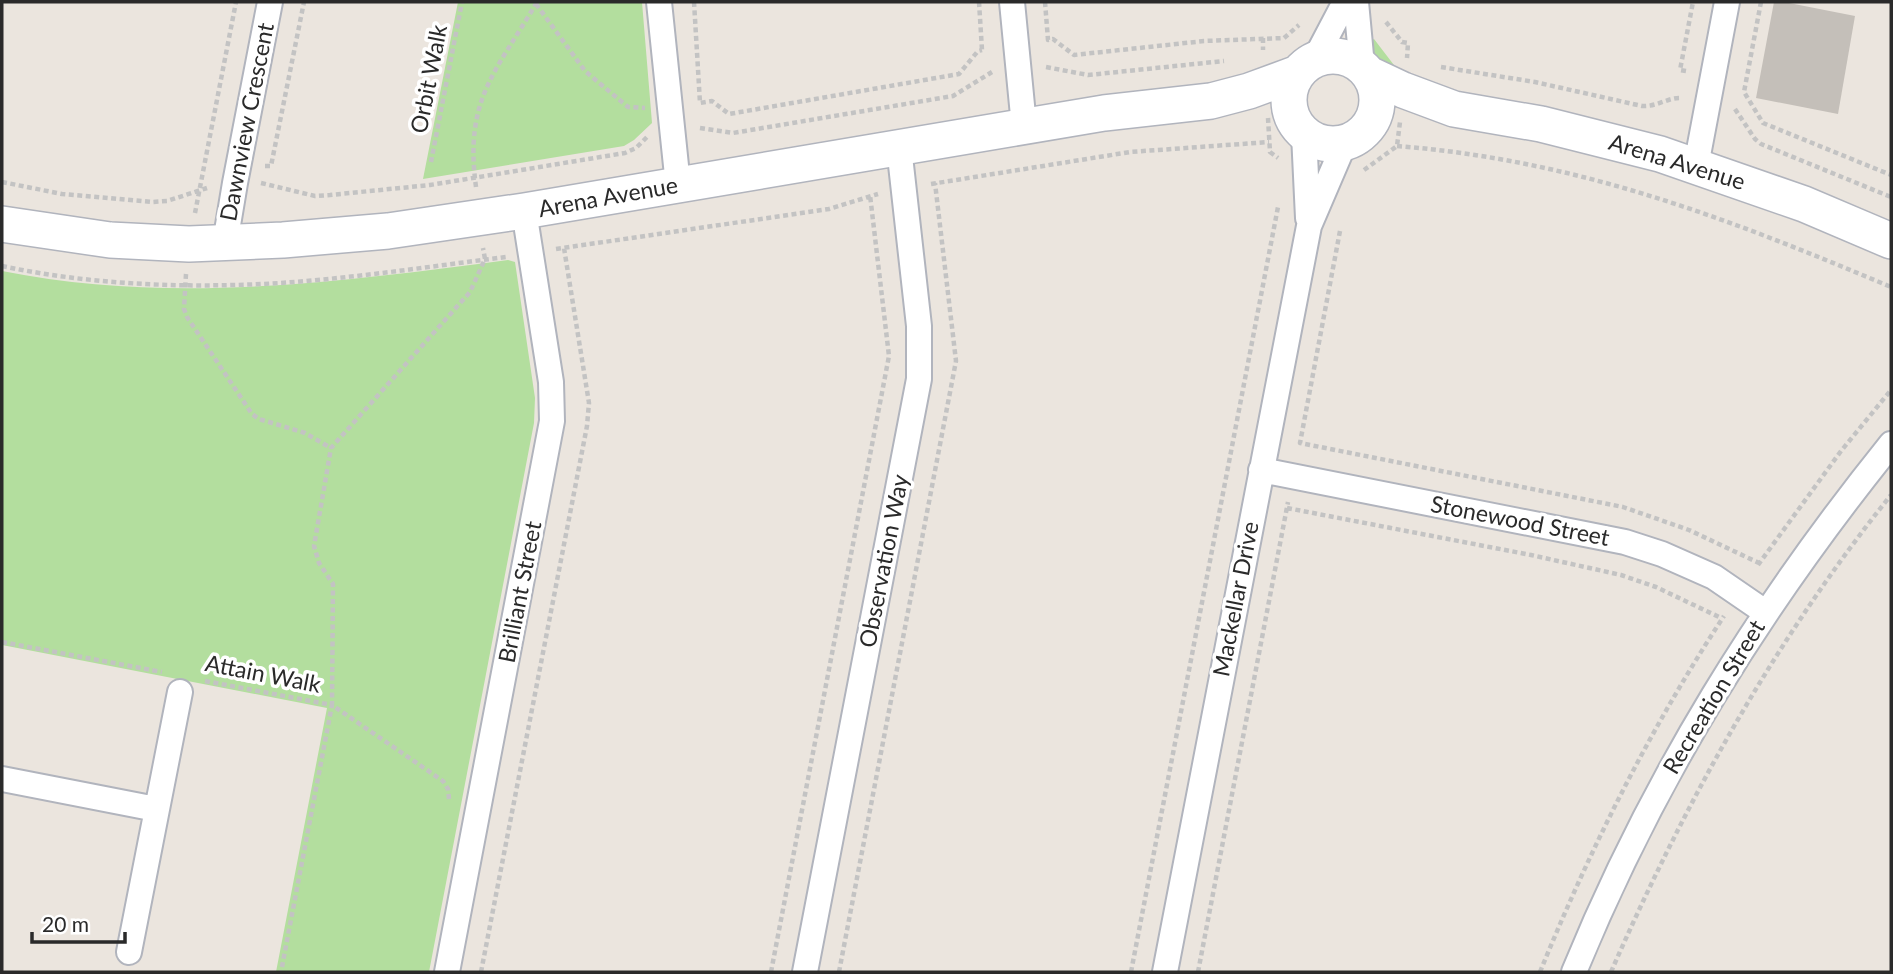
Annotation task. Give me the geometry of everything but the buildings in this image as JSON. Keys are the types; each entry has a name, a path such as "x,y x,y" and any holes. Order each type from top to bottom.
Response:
{"street":[{"name":"Dawnview Crescent","path":"225,243 270,2"},
{"path":"659,2 678,185"},
{"path":"1012,2 1024,126"},
{"path":"1345,2 1292,84 1289,96 1289,132 1331,144 1358,132 1376,111 1377,99 1365,70 1356,2"},
{"path":"1696,166 1727,2"},
{"path":"1306,66 1339,56 1365,70"},
{"name":"Arena Avenue","path":"2,224 110,240 189,244 388,231 524,211 1104,113 1210,101 1249,91 1306,66"},
{"name":"Arena Avenue","path":"1365,70 1454,109 1581,133 1696,166 1804,204 1891,241"},
{"name":"Arena Avenue","path":"1210,101 1289,132"},
{"name":"Arena Avenue","path":"1358,132 1454,109"},
{"name":"Mackellar Drive","path":"1289,132 1309,226"},
{"name":"Mackellar Drive","path":"1165,972 1309,226 1358,132"},
{"name":"Observation Way","path":"805,972 919,379 919,326 899,147"},
{"name":"Brilliant Street","path":"447,972 551,435 551,382 524,211"},
{"name":"Recreation Street","path":"1574,972 1614,880 1671,766 1728,669 1834,516 1891,444"},
{"name":"Stonewood Street","path":"1261,470 1625,542 1662,554 1714,577 1765,612"},
{"path":"129,952 184,682"},
{"path":"2,779 156,809"}],"path":[{"path":"236,2 189,244 184,309 246,406 259,419 305,433 331,448"},
{"name":"Orbit Walk","path":"431,162 462,2"},
{"path":"694,2 700,103"},
{"path":"1045,2 1048,40 1053,39 1074,55 1204,41 1284,38 1305,20"},
{"path":"1761,2 1744,92 1763,123 1891,175"},
{"path":"475,178 473,140 483,93 537,3 584,71 628,107 634,108 712,101 729,114 959,75 978,51 982,50"},
{"path":"1382,16 1402,42 1408,43 1406,64"},
{"path":"449,803 448,789 443,781 332,705 333,584 319,563 314,546 331,448 470,292 485,259 830,209 870,195 1130,152 1289,132"},
{"path":"1397,146 1471,153 1629,188 1762,233 1891,287"},
{"path":"771,972 889,356 870,195"},
{"path":"1131,972 1279,202"},
{"path":"1198,972 1340,227"},
{"path":"1300,443 1623,507 1689,530 1759,563"},
{"path":"1611,972 1677,830 1753,694 1826,582 1891,495"},
{"path":"1287,508 1621,575 1656,587 1723,619"},
{"name":"Attain Walk","path":"2,642 184,682 332,705 281,972"}],"green space":[{"path":"458,2 642,2 652,123 624,146 423,179"},
{"path":"1374,39 1397,69 1403,69 1402,76 1375,58 1369,42"},
{"path":"508,260 515,262 535,398 534,423 429,972 276,972 327,708 2,645 2,271 129,287 255,287 382,276"}]}
